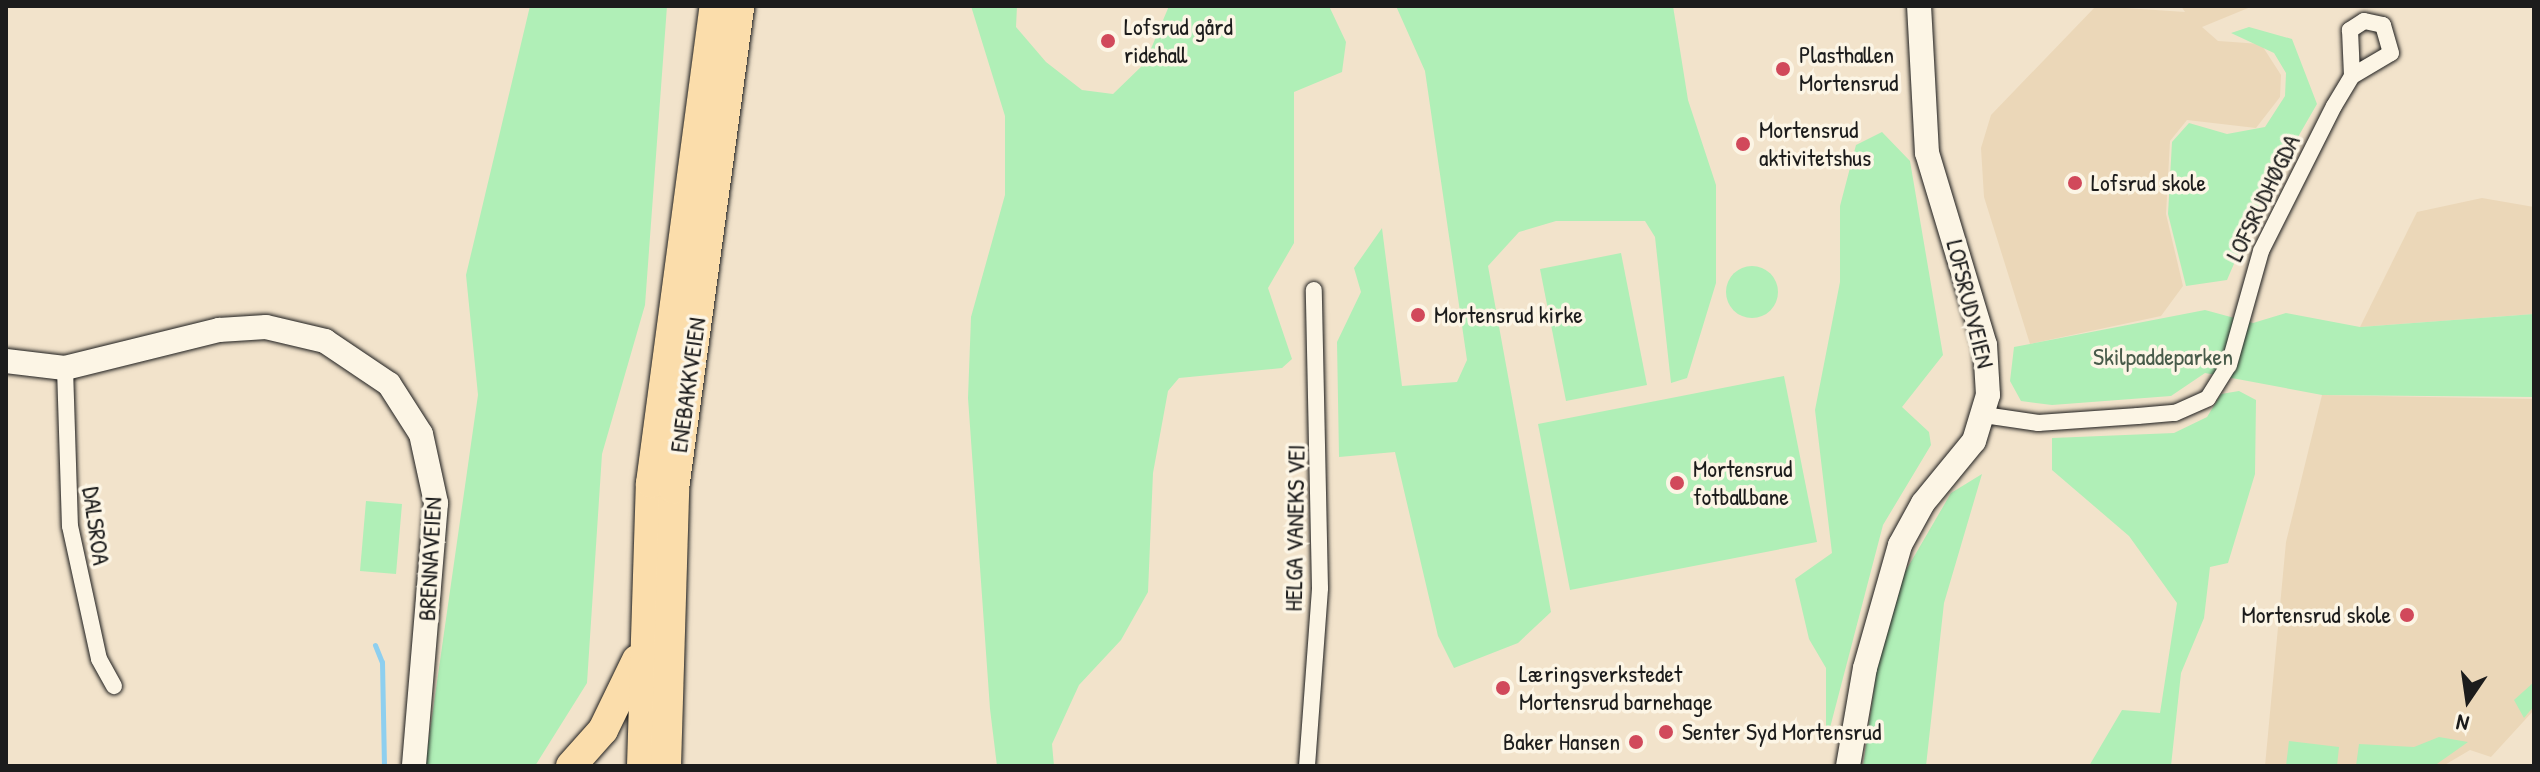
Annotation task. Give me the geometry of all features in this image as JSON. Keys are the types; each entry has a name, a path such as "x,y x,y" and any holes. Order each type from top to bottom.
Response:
{"highway":[{"name":"ENEBAKKVEIEN","path":"642,766 641,653 651,483 715,6"},
{"name":"ENEBAKKVEIEN","path":"666,766 674,489 739,6"},
{"path":"571,766 617,704 641,653"}],"street":[{"name":"LOFSRUDVEIEN","path":"1848,766 1865,668 1900,545 1923,503 1974,441 1984,415 1985,345 1921,119 1919,6"},
{"name":"LOFSRUDHØGDA","path":"1984,415 2038,423 2138,416 2175,413 2208,398 2229,365 2261,251 2352,76"},
{"name":"HELGA VANEKS VEI","path":"1307,766 1320,588 1314,290"},
{"name":"BRENNAVEIEN","path":"6,361 65,368 219,330 266,327 325,341 389,384 421,434 436,503 414,766"},
{"name":"DALSROA","path":"65,368 70,526 99,659 114,686"}],"shaded area":[{"name":"Lofsrud skole","path":"2096,6 2185,12 2181,6 2253,6 2202,27 2218,41 2261,44 2281,75 2280,97 2256,128 2187,120 2170,141 2166,214 2183,286 2161,316 2030,344 1984,197 1981,148 1991,115"},
{"path":"2482,198 2534,207 2534,314 2360,327 2417,212"},
{"name":"Mortensrud skole","path":"2322,395 2534,399 2534,710 2491,757 2470,750 2443,766 2265,766 2286,542"}],"green space":[{"path":"530,6 667,6 645,305 602,454 587,683 535,766 425,766 478,395 466,275"},
{"path":"971,6 1017,6 1016,27 1046,62 1082,90 1113,94 1145,63 1169,6 1329,6 1346,42 1342,72 1294,92 1294,243 1268,288 1292,359 1282,368 1179,378 1168,391 1153,473 1148,592 1121,640 1079,685 1052,744 1054,766 997,766 990,709 968,398 971,317 1005,195 1005,116"},
{"path":"1396,6 1673,6 1688,100 1716,185 1716,283 1687,378 1671,383 1655,237 1645,221 1556,221 1519,232 1488,266 1551,612 1518,643 1454,668 1438,636 1395,452 1339,457 1337,342 1361,292 1354,268 1382,228 1402,386 1457,382 1467,360 1425,71"},
{"path":"2249,27 2292,39 2317,104 2261,201 2227,280 2186,286 2168,214 2172,142 2189,123 2227,134 2265,127 2285,96 2286,73 2274,53 2231,33"},
{"path":"1882,132 1910,161 1943,355 1902,407 1929,432 1931,445 1883,525 1826,743 1826,668 1809,639 1795,579 1832,553 1815,410 1840,282 1840,206 1856,145"},
{"path":"1621,253 1647,385 1566,401 1540,269"},
{"path":"1752,266 1770,274 1778,292 1770,310 1752,318 1734,310 1726,292 1734,274"},
{"name":"Skilpaddeparken","path":"2205,310 2253,323 2286,313 2360,327 2534,314 2534,397 2322,395 2205,373 2171,396 2052,405 2021,401 2010,381 2014,347"},
{"name":"Mortensrud fotballbane","path":"1784,376 1817,542 1570,590 1538,424"},
{"path":"2239,391 2256,400 2255,474 2228,563 2210,567 2204,618 2181,673 2171,766 2089,766 2122,710 2160,713 2177,603 2129,536 2052,470 2052,438 2174,433 2207,417 2221,394"},
{"path":"1982,474 1944,603 1926,766 1863,766 1877,668 1905,572 1951,493"},
{"path":"366,501 402,504 396,574 360,571"},
{"path":"2534,682 2534,706 2524,718 2514,700"},
{"path":"2439,737 2468,742 2434,766 2356,766 2359,744 2414,747"},
{"path":"2289,741 2339,747 2337,766 2286,766"}],"waterway":[{"path":"375,645 382,662 384,766"}],"place":[{"name":"Lofsrud gård ridehall","path":"1108,41"},
{"name":"Plasthallen Mortensrud","path":"1783,69"},
{"name":"Mortensrud aktivitetshus","path":"1743,144"},
{"name":"Lofsrud skole","path":"2075,183"},
{"name":"Mortensrud kirke","path":"1418,315"},
{"name":"Mortensrud fotballbane","path":"1677,483"},
{"name":"Mortensrud skole","path":"2407,615"},
{"name":"Læringsverkstedet Mortensrud barnehage","path":"1503,688"},
{"name":"Senter Syd Mortensrud","path":"1666,732"},
{"name":"Baker Hansen","path":"1636,742"}]}
